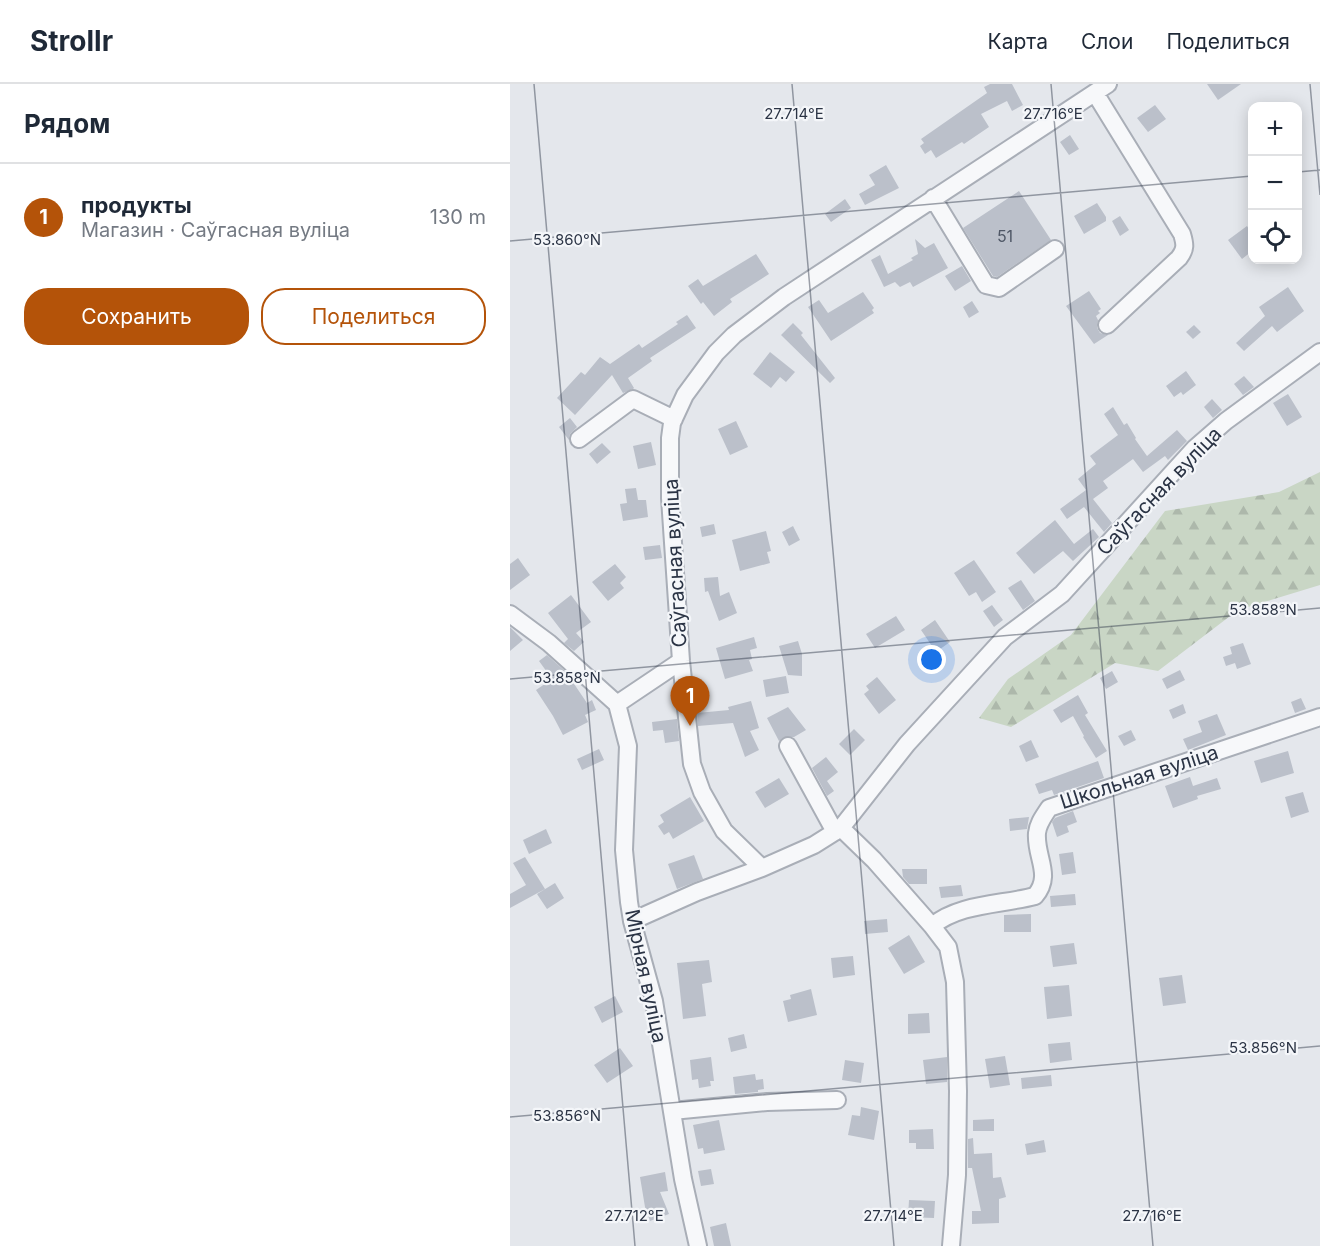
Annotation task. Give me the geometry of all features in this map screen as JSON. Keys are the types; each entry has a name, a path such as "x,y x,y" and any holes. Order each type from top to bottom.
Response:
{"street":[{"name":"Саўгасная вуліца","path":"1102,89 784,297 735,335 716,353 685,395 674,419 670,438 670,498 681,661 692,764 702,792 724,831 762,868 814,845 838,830 907,744 1005,637 1062,594 1195,448 1320,352"},
{"path":"1102,89 1185,243 1184,252 1179,258 1107,325"},
{"path":"933,198 986,285 999,288 1055,249"},
{"path":"579,439 633,399 674,419"},
{"path":"510,614 549,643 617,704 681,661"},
{"name":"Мірная вуліца","path":"617,704 627,746 624,850 632,921 654,1001 683,1179 698,1246"},
{"name":"Школьная вуліца","path":"932,926 944,916 960,910 1035,896 1043,887 1037,836 1039,823 1048,808 1320,717"},
{"path":"788,746 838,830 874,860 948,947 955,982 958,1091 957,1175 951,1246"},
{"path":"632,921 697,892 762,868"},
{"path":"672,1111 767,1102 837,1100"}],"green space":[{"path":"1320,472 1320,585 1238,610 1158,671 1115,663 1011,727 979,718 1008,679 1071,635 1165,511 1279,492"}],"building":[{"path":"990,84 1012,84 1023,105 1012,111 1007,101 981,114 989,127 964,144 962,142 936,158 931,150 925,154 920,146 924,143 921,139 987,93 984,87"},
{"path":"1207,84 1241,84 1218,100"},
{"path":"1155,105 1166,119 1148,132 1137,118"},
{"path":"1070,135 1079,149 1069,155 1060,142"},
{"path":"886,165 899,188 865,205 859,194 875,185 869,175"},
{"path":"1019,191 1051,240 997,277 993,276 963,228"},
{"path":"845,199 851,208 831,222 825,214"},
{"path":"1097,203 1106,221 1084,234 1074,216"},
{"path":"1120,216 1129,230 1120,236 1112,221"},
{"path":"1247,226 1248,254 1242,259 1228,240"},
{"path":"915,239 925,248 934,243 948,268 913,287 910,282 900,287 895,282 884,287 871,260 880,255 888,274 913,260 911,258 918,254"},
{"path":"756,254 769,274 730,299 732,302 714,316 703,302 701,304 688,286 698,279 703,286"},
{"path":"962,266 971,281 955,291 945,276"},
{"path":"1288,287 1304,311 1277,332 1272,326 1244,351 1236,343 1265,316 1259,307"},
{"path":"1089,291 1101,309 1096,316 1097,328 1100,333 1108,335 1094,344 1066,306"},
{"path":"863,292 874,308 872,310 874,313 831,341 808,307 819,300 828,313"},
{"path":"972,301 979,312 969,318 963,307"},
{"path":"687,315 696,328 650,358 652,361 628,378 633,389 623,393 612,375 575,415 557,398 581,372 585,375 600,357 610,364 639,344 642,348 678,324 676,322"},
{"path":"793,323 803,333 801,335 835,378 830,383 781,335"},
{"path":"1194,325 1201,332 1193,339 1186,332"},
{"path":"770,352 795,372 786,382 780,377 771,388 753,374"},
{"path":"1186,371 1196,385 1183,395 1181,392 1174,397 1166,386"},
{"path":"1244,376 1254,387 1243,395 1234,384"},
{"path":"1288,394 1302,417 1287,426 1273,403"},
{"path":"1212,399 1222,410 1213,418 1204,407"},
{"path":"1113,407 1124,425 1127,423 1147,456 1177,430 1187,441 1168,460 1165,456 1143,472 1133,459 1103,481 1108,488 1093,499 1112,523 1104,532 1084,507 1067,519 1060,509 1086,490 1078,479 1096,464 1090,456 1118,435 1104,414"},
{"path":"570,418 577,427 570,434 569,440 559,427"},
{"path":"736,421 748,447 730,455 718,429"},
{"path":"651,442 656,465 638,469 633,446"},
{"path":"602,443 611,452 597,464 589,454"},
{"path":"636,488 638,500 646,500 648,517 623,521 620,504 627,503 625,489"},
{"path":"1055,520 1074,544 1093,529 1099,537 1073,561 1063,551 1034,574 1016,553"},
{"path":"714,524 716,534 702,537 700,527"},
{"path":"793,526 800,540 789,546 782,532"},
{"path":"766,531 771,551 767,552 770,563 740,571 732,540"},
{"path":"660,545 662,558 645,560 643,547"},
{"path":"518,558 530,575 510,590 510,564"},
{"path":"974,560 996,592 982,602 976,592 969,596 954,573"},
{"path":"615,564 626,577 620,583 624,588 608,601 592,582"},
{"path":"718,577 720,596 729,592 737,613 719,621 708,591 705,592 704,578"},
{"path":"1021,580 1035,601 1023,610 1008,588"},
{"path":"571,595 591,622 576,633 584,642 574,651 564,643 568,639 548,613"},
{"path":"992,605 1003,620 994,627 983,611"},
{"path":"896,616 905,630 875,648 866,634"},
{"path":"935,620 950,642 936,652 921,630"},
{"path":"510,627 523,640 510,651"},
{"path":"754,637 757,648 750,650 752,659 749,660 753,671 725,679 716,648"},
{"path":"798,641 802,654 802,676 788,675 779,646"},
{"path":"1243,643 1251,664 1237,669 1235,663 1226,666 1223,657 1232,654 1230,647"},
{"path":"547,655 566,672 587,703 592,700 596,710 585,715 588,722 563,735 536,690 552,679 539,661"},
{"path":"1180,670 1185,680 1167,689 1162,679"},
{"path":"1112,671 1118,682 1106,689 1100,678"},
{"path":"786,676 789,693 766,697 763,680"},
{"path":"877,677 896,700 879,714 864,694 869,690 866,686"},
{"path":"1078,695 1088,713 1085,715 1107,751 1096,758 1073,716 1061,723 1053,710"},
{"path":"1301,698 1306,709 1295,713 1291,702"},
{"path":"751,701 759,728 750,731 759,750 745,757 733,723 698,726 697,713 729,710 728,707"},
{"path":"1183,704 1186,713 1173,719 1169,710"},
{"path":"788,707 806,730 794,737 784,737 779,741 767,718"},
{"path":"1217,714 1226,735 1188,750 1183,739 1202,732 1198,721"},
{"path":"677,719 679,741 665,743 663,730 653,731 652,722"},
{"path":"854,729 865,740 850,755 839,744"},
{"path":"1131,730 1136,740 1124,746 1118,736"},
{"path":"1031,740 1039,757 1026,762 1019,746"},
{"path":"599,749 604,760 582,770 577,759"},
{"path":"1288,751 1294,773 1261,783 1254,761"},
{"path":"826,757 838,772 827,781 834,791 827,796 812,768"},
{"path":"1098,761 1104,778 1054,795 1052,790 1039,794 1035,784"},
{"path":"1190,777 1193,786 1217,778 1221,789 1197,796 1198,799 1173,808 1165,786"},
{"path":"779,778 789,794 765,808 755,792"},
{"path":"1303,792 1309,812 1291,818 1285,797"},
{"path":"690,797 704,821 673,839 669,832 664,835 658,826 664,822 660,815"},
{"path":"1073,811 1077,822 1067,826 1069,832 1057,837 1052,822 1055,818"},
{"path":"1029,817 1027,829 1010,831 1009,819"},
{"path":"546,829 552,843 529,854 523,840"},
{"path":"1073,852 1076,873 1062,875 1059,854"},
{"path":"694,855 703,879 677,889 668,864"},
{"path":"525,857 545,889 510,908 510,894 526,885 513,863"},
{"path":"902,869 927,869 927,884 909,884 903,877"},
{"path":"555,883 564,898 547,909 537,894"},
{"path":"961,885 963,896 941,898 939,887"},
{"path":"1075,894 1076,905 1051,907 1050,896"},
{"path":"1031,914 1031,932 1004,932 1004,915"},
{"path":"887,919 888,932 865,934 864,921"},
{"path":"909,935 925,962 904,974 888,948"},
{"path":"1074,943 1077,964 1053,967 1050,946"},
{"path":"853,956 855,975 833,978 831,958"},
{"path":"709,960 712,982 702,984 706,1016 683,1019 677,963"},
{"path":"1182,975 1186,1003 1163,1006 1159,978"},
{"path":"1069,985 1072,1016 1047,1019 1044,987"},
{"path":"811,989 817,1015 788,1022 783,1001 791,999 790,995"},
{"path":"615,996 623,1012 602,1023 594,1007"},
{"path":"929,1013 930,1033 908,1034 908,1014"},
{"path":"744,1034 747,1048 731,1052 728,1038"},
{"path":"1070,1042 1072,1060 1050,1063 1048,1044"},
{"path":"620,1048 633,1066 607,1083 594,1065"},
{"path":"1005,1056 1010,1085 990,1088 985,1059"},
{"path":"711,1057 714,1081 710,1081 711,1086 699,1088 698,1079 692,1080 690,1060"},
{"path":"947,1057 947,1082 926,1084 923,1060"},
{"path":"845,1060 864,1063 861,1083 842,1080"},
{"path":"755,1074 756,1080 763,1079 764,1089 758,1092 735,1094 733,1077"},
{"path":"1051,1075 1052,1086 1022,1089 1021,1078"},
{"path":"861,1107 879,1111 874,1140 848,1135 852,1115 860,1116"},
{"path":"994,1119 994,1131 973,1131 973,1120"},
{"path":"719,1120 725,1150 704,1154 703,1148 698,1149 693,1125"},
{"path":"933,1129 934,1149 916,1149 916,1143 909,1143 909,1130"},
{"path":"973,1138 974,1154 992,1153 993,1178 1001,1177 1006,1197 999,1199 999,1223 972,1224 972,1211 981,1211 972,1168 968,1168 968,1139"},
{"path":"1044,1140 1046,1152 1027,1155 1025,1144"},
{"path":"711,1169 714,1184 701,1186 698,1171"},
{"path":"665,1172 668,1191 660,1192 669,1214 650,1221 640,1177"},
{"path":"909,1200 935,1201 934,1218 908,1217"},
{"path":"726,1223 731,1246 714,1246 710,1227"}],"place":[{"name":"продукты","path":"690,726"}]}
